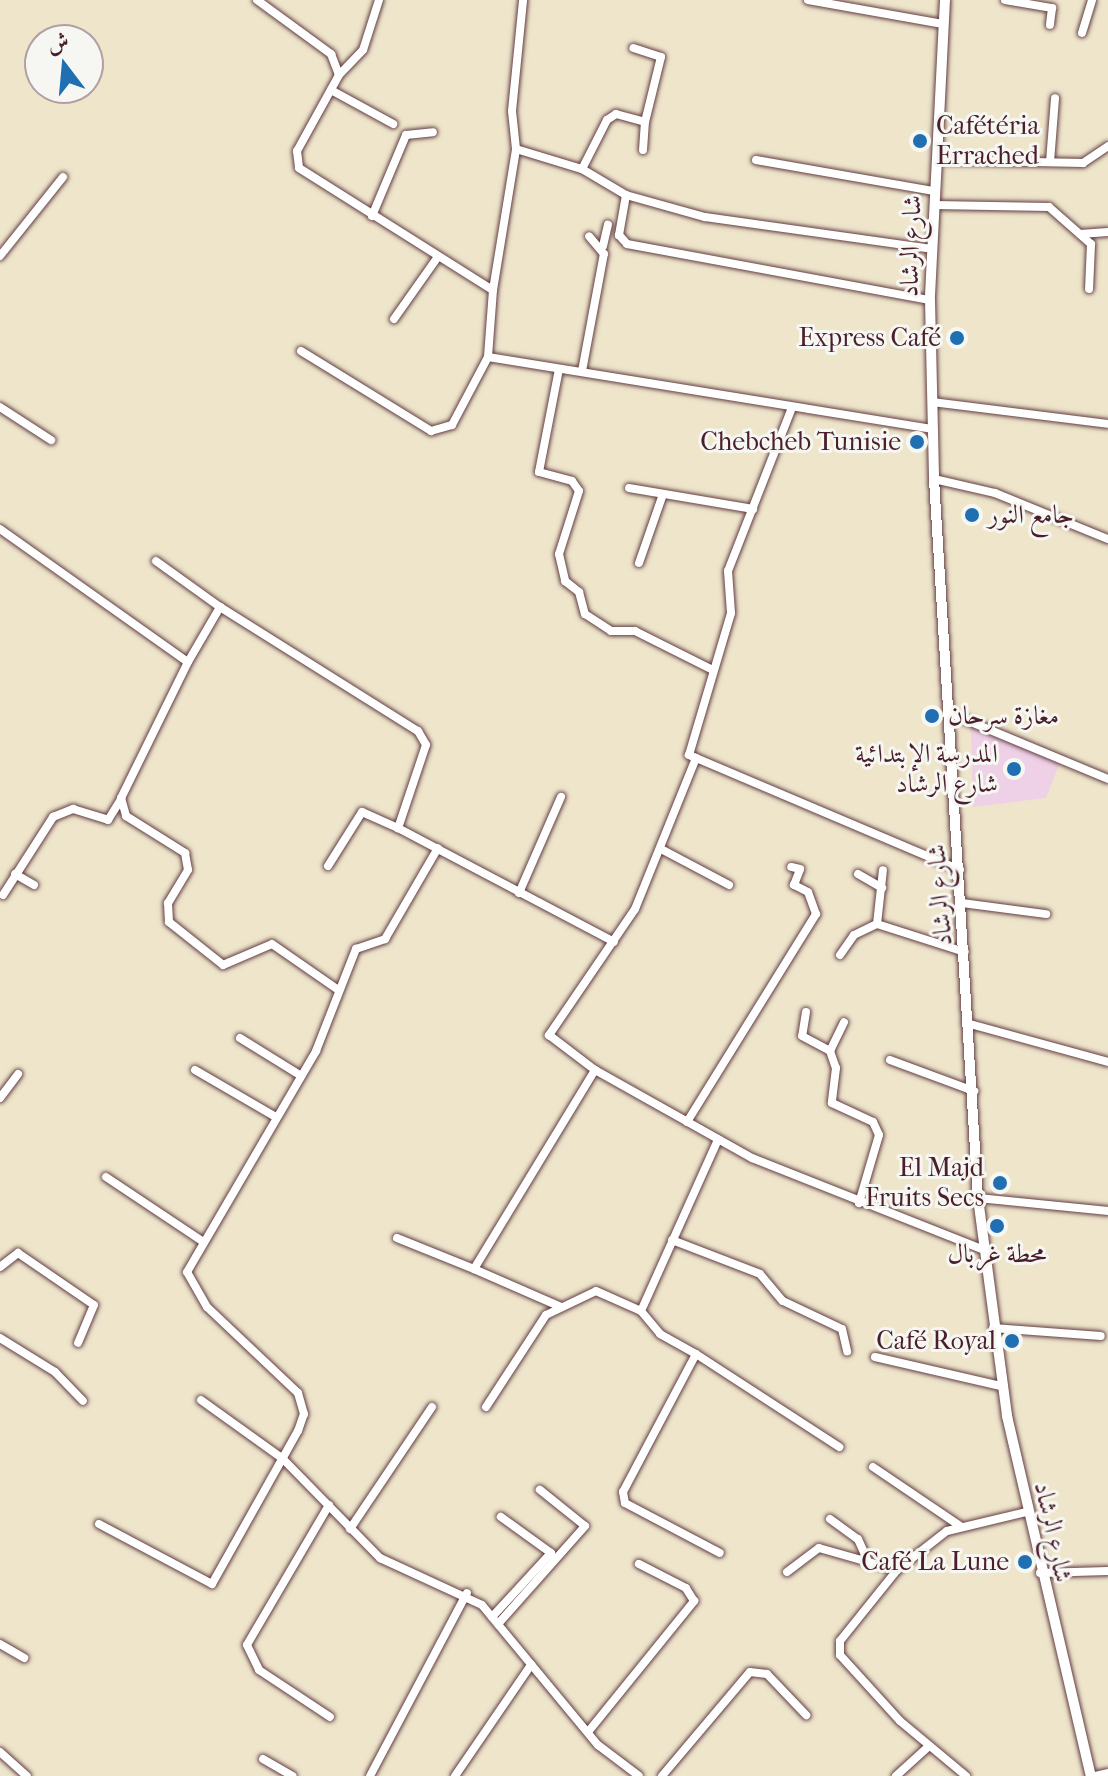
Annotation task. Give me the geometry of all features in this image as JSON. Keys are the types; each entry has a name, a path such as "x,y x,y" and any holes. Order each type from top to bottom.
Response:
{"street":[{"path":"257,0 331,54 339,75"},
{"path":"379,0 363,50 339,75 297,151 299,168 437,258 493,290"},
{"path":"301,351 431,431 452,425 488,357 493,290 516,149 512,111 523,0"},
{"path":"808,0 943,24"},
{"name":"شارع الرشاد","path":"945,0 930,300 934,479 947,712 966,952 982,1249 1001,1386 1026,1512 1088,1775"},
{"path":"1005,0 1052,8 1050,25"},
{"path":"1082,33 1092,0"},
{"path":"633,48 661,57 645,122 643,150"},
{"path":"331,90 393,124"},
{"path":"1050,162 1055,98"},
{"path":"582,169 607,120 616,114 645,122"},
{"path":"372,216 406,135 433,132"},
{"path":"936,160 1083,163 1108,146"},
{"path":"516,149 582,169 626,195 705,217 932,249"},
{"path":"756,160 934,191"},
{"path":"0,256 63,177"},
{"path":"626,195 619,235 627,244 930,300"},
{"path":"934,205 1049,207 1075,234 1091,244 1089,289"},
{"path":"582,371 608,225"},
{"path":"1075,234 1108,232"},
{"path":"589,236 603,246"},
{"path":"394,319 437,258"},
{"path":"488,357 933,429"},
{"path":"559,369 539,472 572,481 579,491 559,554 565,581 579,592 585,614 611,631 635,631 713,670"},
{"path":"932,402 1108,424"},
{"path":"0,407 51,440"},
{"path":"792,408 725,585 731,613 689,755 960,870"},
{"path":"934,479 995,493 1108,539"},
{"path":"629,488 753,509"},
{"path":"639,563 663,494"},
{"path":"0,529 188,662"},
{"path":"156,561 220,607 418,731 426,745 398,828"},
{"path":"3,895 53,817 73,809 108,820 188,662 220,607"},
{"path":"947,712 1108,779"},
{"path":"696,758 661,849 614,942 549,1035 595,1070 718,1140 859,1203 982,1249"},
{"path":"519,893 561,797"},
{"path":"121,798 126,816 185,853 188,870 166,913 178,930 223,965 272,944 337,989"},
{"path":"328,866 362,812 438,848 614,942"},
{"path":"99,1524 212,1584 283,1459 304,1414 298,1393 189,1285 202,1241 300,1075 356,949 385,939 438,848"},
{"path":"661,849 729,885"},
{"path":"687,1122 816,914 808,892 794,885 800,869 791,867"},
{"path":"877,924 883,870"},
{"path":"15,874 34,885"},
{"path":"858,874 882,889"},
{"path":"962,903 1046,914"},
{"path":"840,955 854,935 877,924 966,952"},
{"path":"806,1012 802,1036 830,1051"},
{"path":"844,1022 830,1051 832,1103 873,1122 879,1135 859,1203"},
{"path":"970,1024 1108,1062"},
{"path":"240,1038 300,1075"},
{"path":"890,1060 974,1091"},
{"path":"195,1070 274,1116"},
{"path":"474,1269 595,1070"},
{"path":"0,1098 18,1074"},
{"path":"641,1311 718,1140"},
{"path":"106,1177 202,1241"},
{"path":"978,1198 1108,1211"},
{"path":"397,1238 561,1307"},
{"path":"672,1240 760,1274 783,1301 842,1329 847,1351"},
{"path":"0,1267 18,1253 94,1305 78,1343"},
{"path":"486,1407 526,1336 561,1307 596,1291 641,1311 660,1334 839,1447"},
{"path":"992,1328 1101,1336"},
{"path":"0,1338 55,1372 83,1401"},
{"path":"696,1354 623,1492 625,1503 720,1553"},
{"path":"875,1357 1001,1386"},
{"path":"201,1400 283,1459 350,1529 405,1572 467,1593 495,1621 588,1732 637,1776"},
{"path":"350,1529 432,1407"},
{"path":"873,1467 960,1526"},
{"path":"495,1621 585,1526 540,1490"},
{"path":"329,1505 247,1645 259,1670 330,1717"},
{"path":"966,1776 929,1746 840,1655 840,1641 897,1570 960,1526 1026,1512"},
{"path":"495,1621 551,1553 501,1517"},
{"path":"830,1519 858,1539 869,1564"},
{"path":"787,1572 819,1548 897,1570"},
{"path":"588,1732 694,1601 686,1588 639,1564"},
{"path":"1040,1573 1108,1571"},
{"path":"370,1776 467,1593"},
{"path":"0,1644 24,1658"},
{"path":"455,1776 531,1665"},
{"path":"662,1776 750,1672 767,1674 806,1715"},
{"path":"896,1776 929,1746"},
{"path":"0,1752 27,1776"},
{"path":"263,1759 292,1776"},
{"path":"1088,1775 1108,1773"}],"shaded area":[{"name":"المدرسة الإبتدائية شارع الرشاد","path":"971,727 1060,762 1046,798 973,807"}],"place":[{"name":"Cafétéria Errached","path":"920,141"},
{"name":"Express Café","path":"957,338"},
{"name":"Chebcheb Tunisie","path":"917,442"},
{"name":"جامع النور","path":"972,515"},
{"name":"مغازة سرحان","path":"932,716"},
{"name":"المدرسة الإبتدائية شارع الرشاد","path":"1014,769"},
{"name":"El Majd Fruits Secs","path":"1000,1183"},
{"name":"محطة غربال","path":"997,1226"},
{"name":"Café Royal","path":"1012,1341"},
{"name":"Café La Lune","path":"1025,1562"}]}
